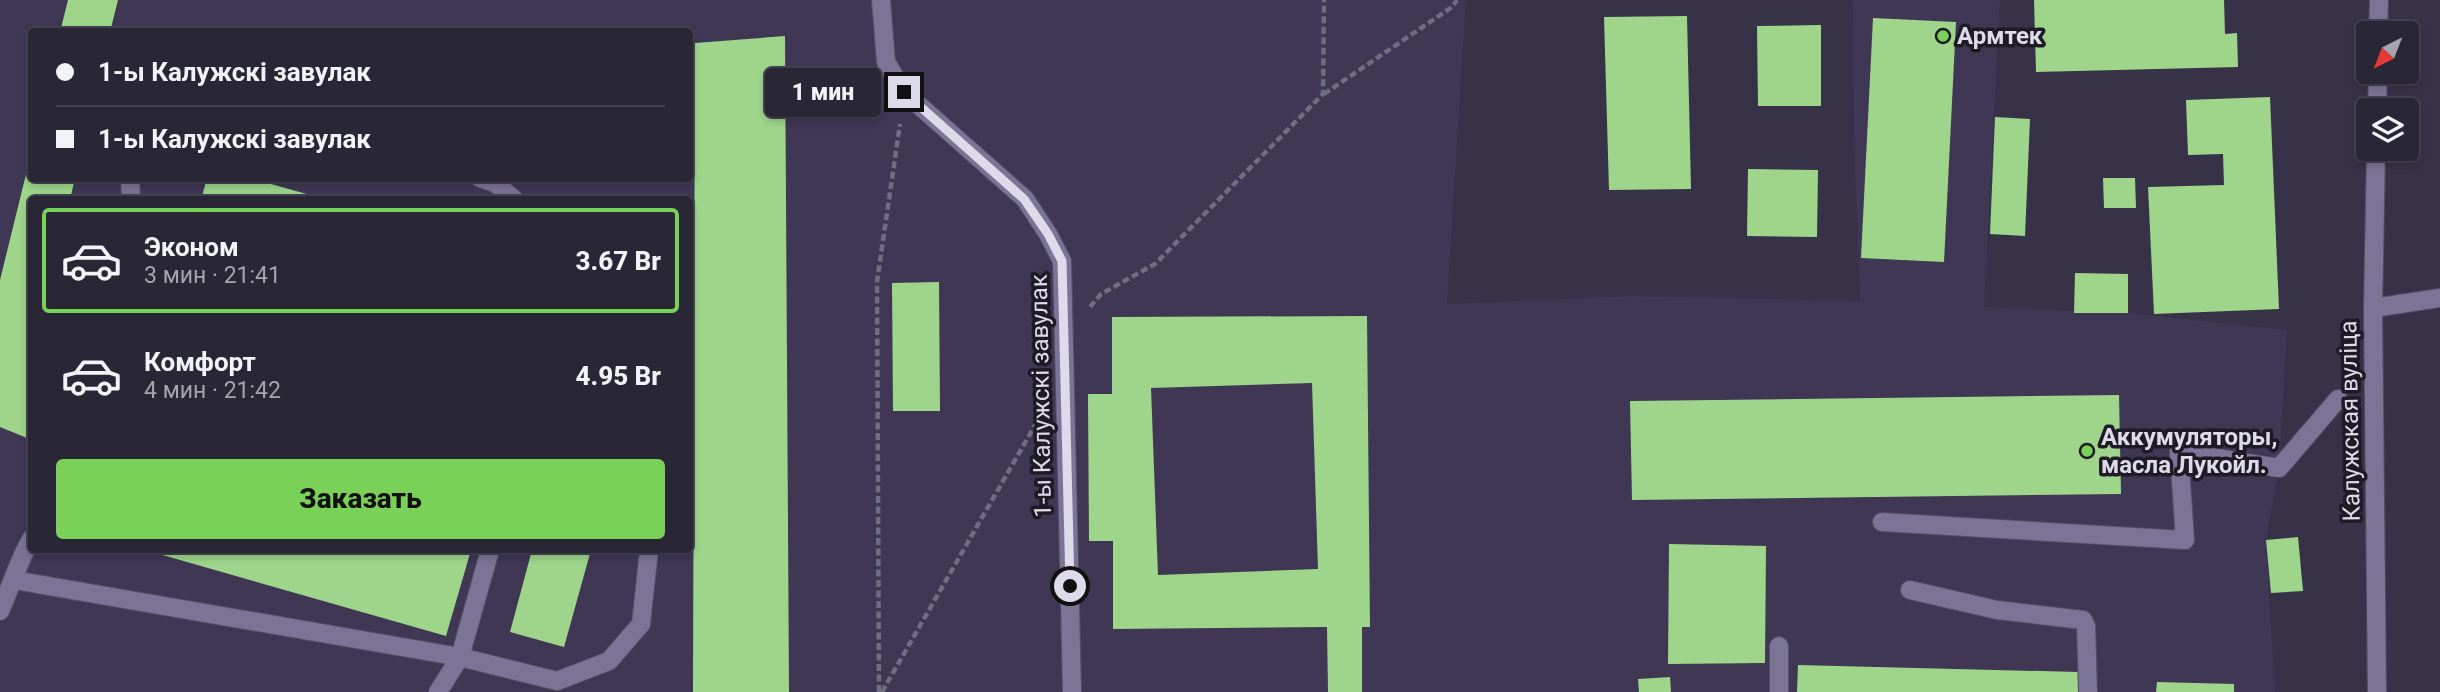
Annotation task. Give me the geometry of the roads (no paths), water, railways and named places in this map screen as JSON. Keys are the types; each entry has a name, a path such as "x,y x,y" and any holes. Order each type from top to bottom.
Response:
{"street":[{"name":"1-ы Калужскі завулак","path":"881,0 886,62 904,92 1024,199 1048,234 1062,261 1072,692"},
{"path":"2378,21 2379,0"},
{"name":"Калужская вуліца","path":"2376,161 2373,308 2377,692"},
{"path":"492,182 510,196"},
{"path":"2373,308 2440,298"},
{"path":"1882,522 2185,540 2179,452 2279,468 2338,399"},
{"path":"0,611 28,544"},
{"path":"438,692 460,657 489,553"},
{"path":"14,580 460,657 557,681 609,661 641,624 649,553"},
{"path":"1910,590 1997,610 2083,620 2086,626 2088,692"},
{"path":"1779,646 1779,692"}],"place":[{"name":"Армтек","path":"1943,36"},
{"name":"Аккумуляторы, масла Лукойл.","path":"2087,451"}]}
